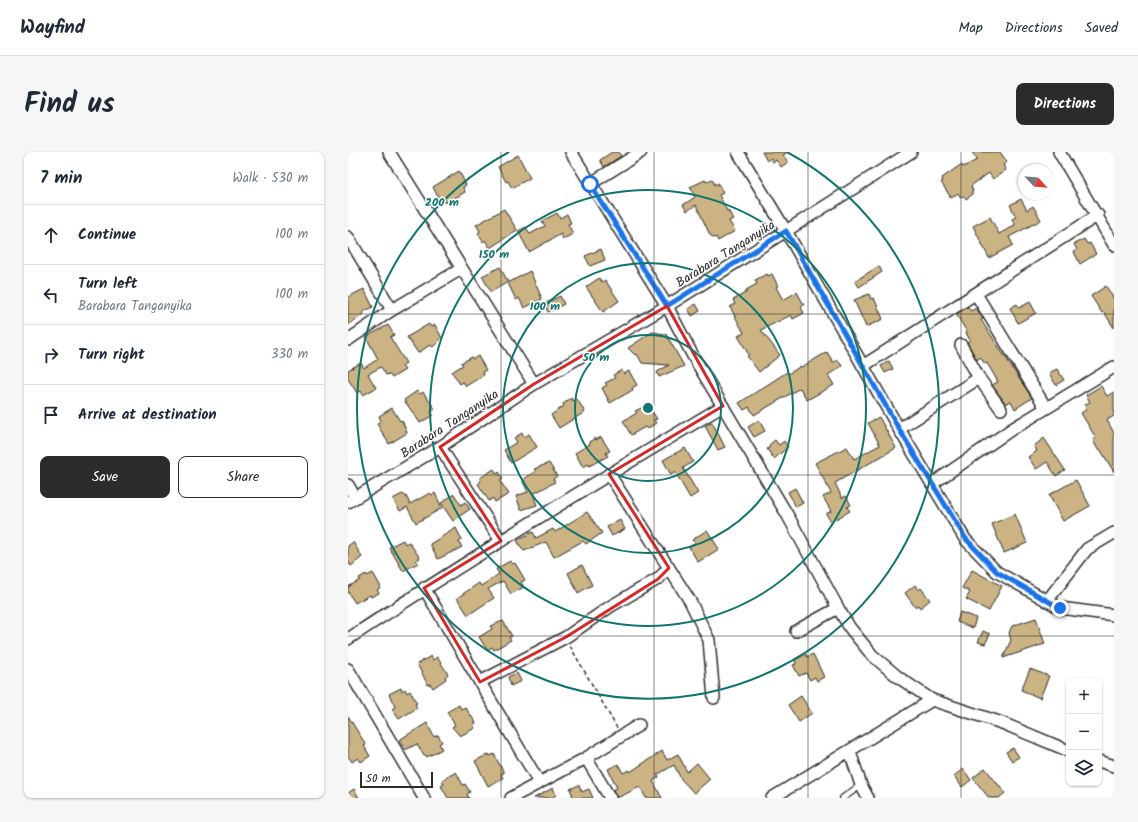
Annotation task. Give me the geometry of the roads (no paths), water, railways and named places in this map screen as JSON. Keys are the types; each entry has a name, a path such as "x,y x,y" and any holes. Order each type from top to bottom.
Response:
{"street":[{"path":"389,152 534,384"},
{"path":"571,152 667,306 693,356 788,516 838,608 850,628 872,655 898,677 932,700 1002,723 1067,750"},
{"path":"590,184 641,152"},
{"path":"738,152 786,231 899,429 966,539 997,572 1060,608 1114,615"},
{"name":"Barabara Tanganyika","path":"352,499 440,447 534,384 667,306 786,231 899,155 911,152"},
{"path":"1059,152 1098,215 1114,245"},
{"path":"863,366 1098,215"},
{"path":"348,237 392,310"},
{"path":"348,340 392,310 461,269"},
{"path":"976,294 1046,408"},
{"path":"961,345 979,378 1001,409"},
{"path":"932,484 1046,408 1114,367"},
{"path":"899,429 979,378"},
{"path":"348,639 424,588 723,406"},
{"path":"440,447 501,541"},
{"path":"610,474 690,601 708,640 714,698"},
{"path":"348,486 352,499"},
{"path":"1047,601 1087,549 1114,533"},
{"path":"480,682 566,637 611,606 658,579 669,568"},
{"path":"424,588 539,782"},
{"path":"796,631 838,608"},
{"path":"348,669 424,798"},
{"path":"772,798 850,752 932,700"},
{"path":"511,798 586,758 639,725"},
{"path":"850,752 861,784 868,798"},
{"path":"586,758 610,798"},
{"path":"1102,763 1114,766"}],"lane":[{"path":"843,798 861,784"}]}
